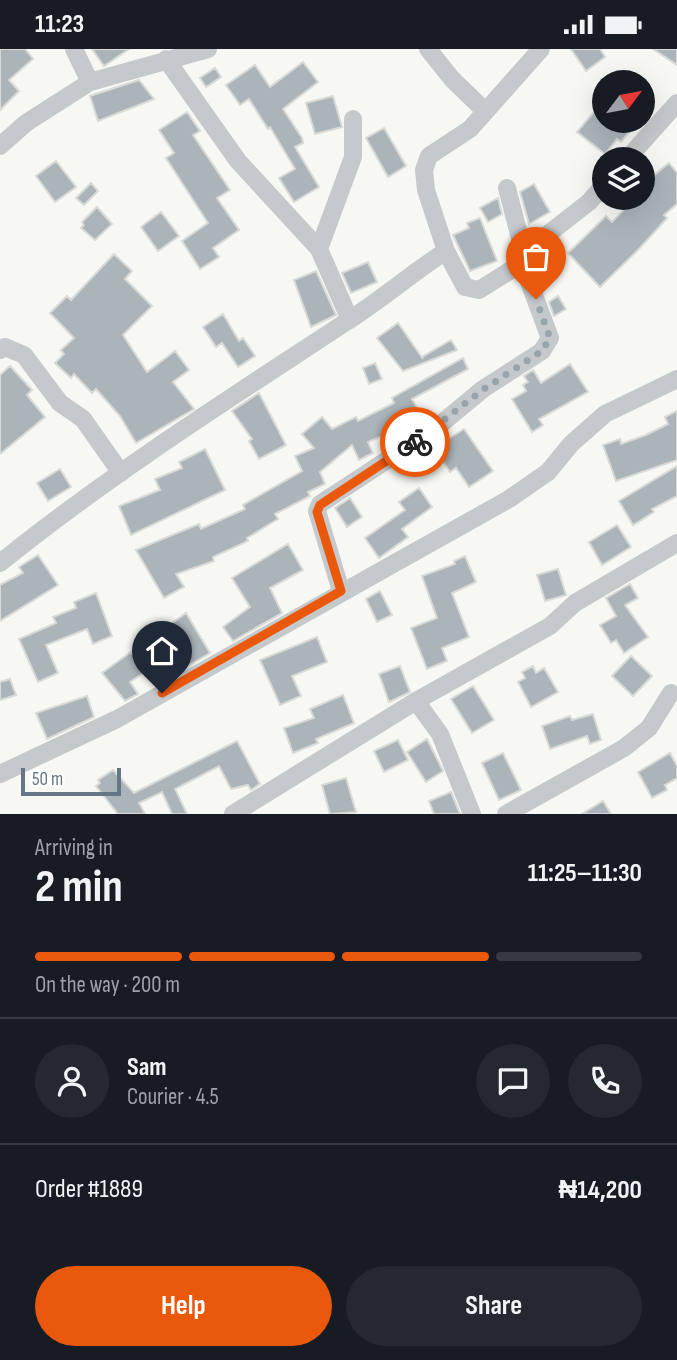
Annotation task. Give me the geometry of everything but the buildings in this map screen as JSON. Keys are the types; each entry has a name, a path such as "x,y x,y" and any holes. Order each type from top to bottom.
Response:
{"street":[{"path":"74,49 90,82"},
{"path":"0,146 26,123 90,82 166,58 208,49"},
{"path":"428,49 452,79 485,111"},
{"path":"541,49 470,128 429,156 424,170 426,190 446,251 465,287 478,290 522,263 542,238 592,199"},
{"path":"166,58 238,161 319,249 350,320"},
{"path":"637,147 677,103"},
{"path":"319,249 353,157 352,119"},
{"path":"341,591 317,512 320,505 436,428 484,389 542,351 550,338 522,263 520,239 506,188"},
{"path":"0,563 20,545 121,473 350,320 446,251"},
{"path":"0,350 5,347 24,355 60,403 83,419 121,473"},
{"path":"0,774 117,719 509,499 548,472 571,444 605,414 677,379"},
{"path":"233,814 416,701 550,626 575,603 677,543"},
{"path":"506,814 624,748 649,728 671,693"},
{"path":"416,701 440,734 472,814"}],"way so far":[{"path":"415,442 484,389 542,351 550,338 536,299"}],"route":[{"path":"162,693 341,591 317,512 320,505 331,495 415,442"}]}
